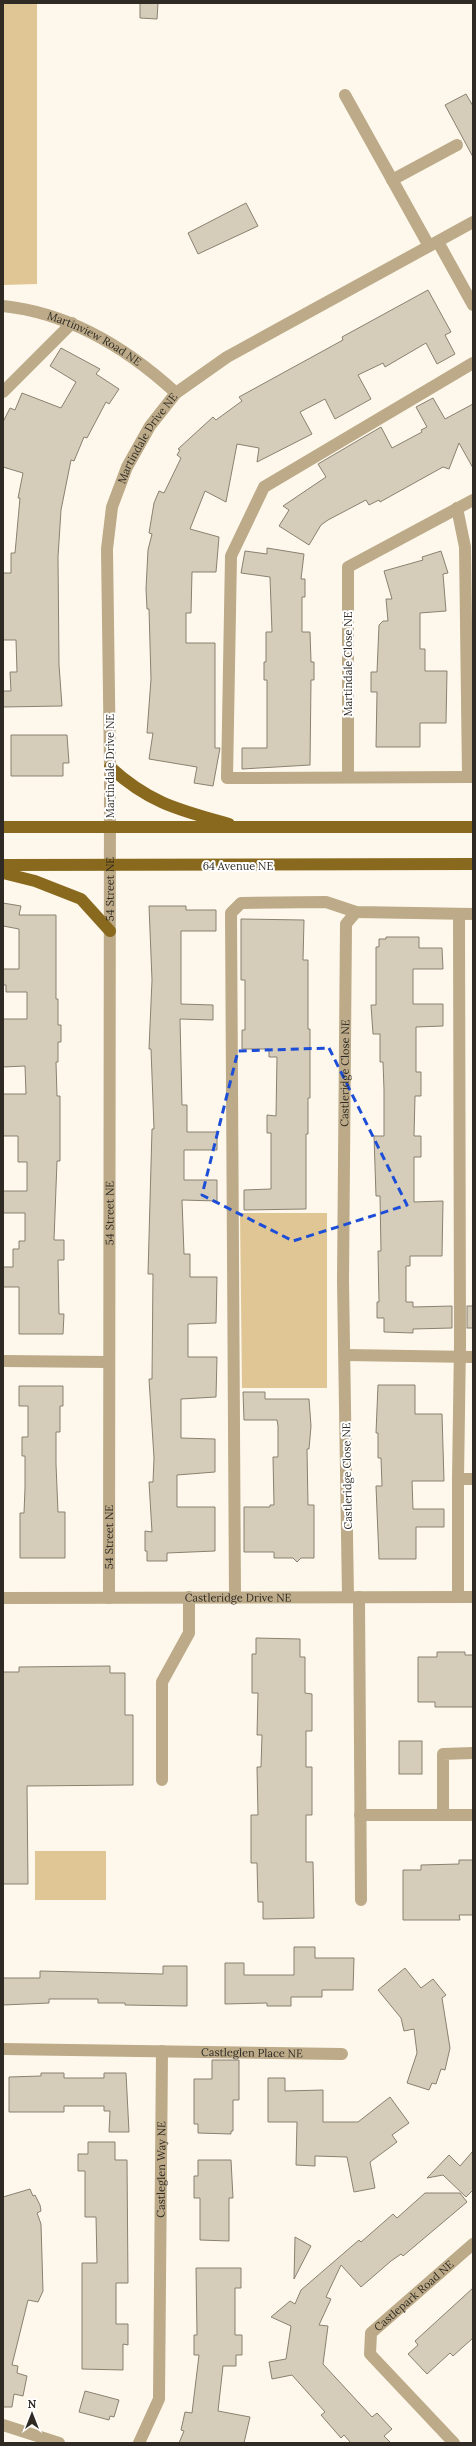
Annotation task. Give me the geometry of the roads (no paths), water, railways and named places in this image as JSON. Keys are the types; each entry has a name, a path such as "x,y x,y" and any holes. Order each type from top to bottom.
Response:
{"main road":[{"path":"110,767 135,789 172,808 245,828"},
{"path":"3,827 473,827"},
{"name":"64 Avenue NE","path":"3,865 109,866 473,864"},
{"path":"3,873 35,882 82,899 110,931"}],"street":[{"path":"345,95 392,180 473,305"},
{"path":"392,180 457,145"},
{"name":"Martindale Drive NE","path":"110,827 107,549 112,507 127,467 150,426 176,392 227,357 473,222"},
{"name":"Martinview Road NE","path":"3,306 39,313 72,323 121,349 176,392"},
{"path":"3,392 72,323"},
{"path":"457,508 465,547 471,777 227,778 231,556 264,487 473,363"},
{"name":"Martindale Close NE","path":"348,777 348,567 473,500"},
{"name":"54 Street NE","path":"109,1598 108,1362 110,827"},
{"path":"235,1596 231,913 241,903 326,902 356,912 473,914"},
{"name":"Castleridge Close NE","path":"356,912 346,924 343,1281 354,1597 361,1900"},
{"path":"458,1596 460,1357 459,914"},
{"path":"345,1355 473,1357"},
{"path":"3,1361 108,1362"},
{"path":"458,1479 473,1479"},
{"name":"Castleridge Drive NE","path":"3,1598 235,1596 473,1597"},
{"path":"162,1780 162,1682 189,1632 189,1597"},
{"path":"443,1815 443,1754 473,1754"},
{"path":"360,1815 473,1815"},
{"path":"3,2049 162,2051"},
{"name":"Castleglen Place NE","path":"162,2051 342,2054"},
{"name":"Castleglen Way NE","path":"139,2443 159,2399 162,2051"},
{"name":"Castlepark Road NE","path":"454,2443 370,2354 371,2333 473,2244"},
{"path":"3,2425 59,2443"}]}
